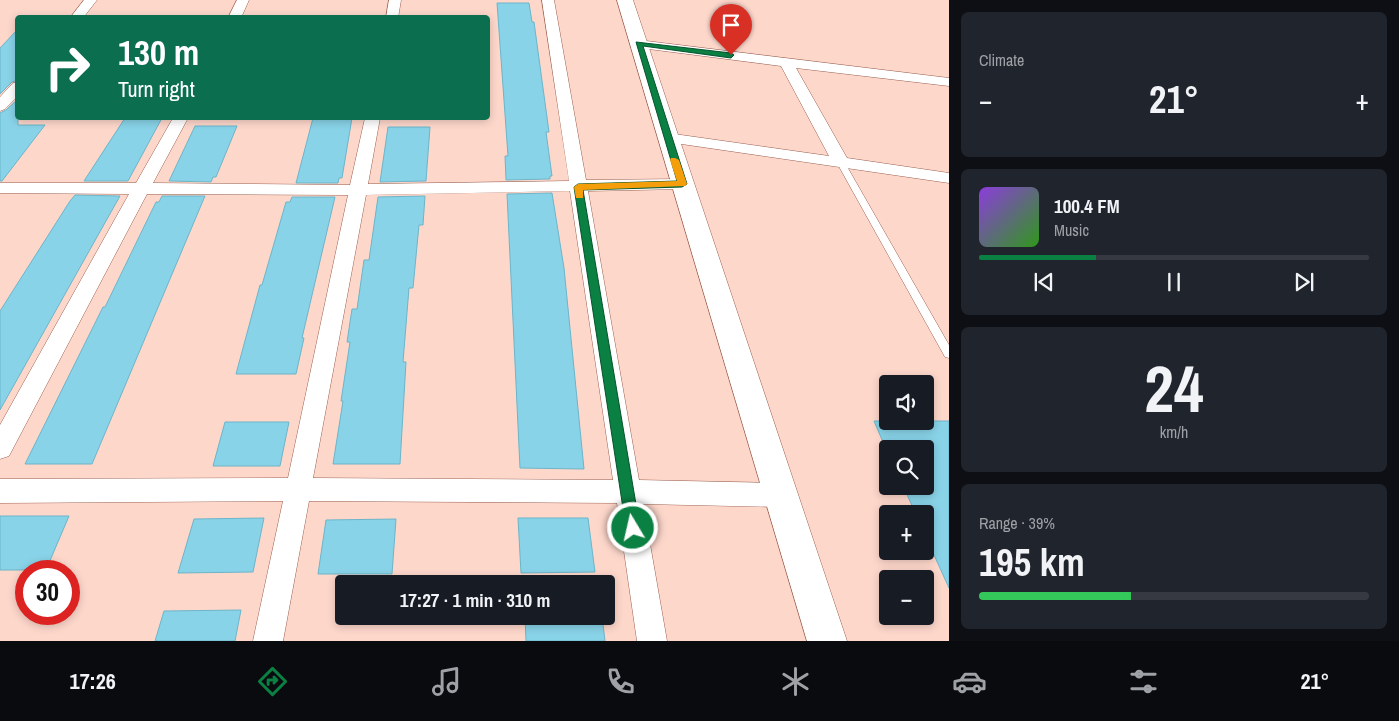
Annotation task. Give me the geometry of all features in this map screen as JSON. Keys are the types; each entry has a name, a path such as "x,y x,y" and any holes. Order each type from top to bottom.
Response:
{"main road":[{"path":"625,0 827,641"}],"street":[{"path":"78,15 91,0"},
{"path":"236,15 244,0"},
{"path":"393,15 396,0"},
{"path":"548,0 652,641"},
{"path":"638,44 949,82"},
{"path":"786,62 840,163"},
{"path":"0,106 15,89"},
{"path":"0,448 179,120"},
{"path":"268,641 372,120"},
{"path":"667,138 949,178"},
{"path":"0,188 358,190 682,184"},
{"path":"0,491 298,489 627,490 780,495"}],"lane":[{"path":"840,163 949,354"}],"building":[{"path":"497,3 529,3 532,22 534,22 549,132 546,132 552,176 550,176 550,179 506,180 505,156 508,156"},
{"path":"15,32 15,81 0,94 0,48"},
{"path":"15,102 15,120 18,120 18,125 45,125 2,181 0,181 0,113"},
{"path":"124,120 161,120 128,181 84,181"},
{"path":"312,120 352,120 342,178 339,178 338,183 296,183"},
{"path":"195,126 237,126 216,177 213,177 211,182 169,181"},
{"path":"388,127 430,127 426,181 380,182"},
{"path":"552,193 564,268 584,469 520,468 507,194"},
{"path":"75,195 120,196 0,410 0,311"},
{"path":"162,196 205,196 92,464 25,464 156,202 159,202"},
{"path":"425,196 423,225 419,225 413,288 409,288 403,362 406,362 400,464 333,464 343,401 341,401 350,342 347,342 352,309 357,309 364,260 369,260 378,197"},
{"path":"292,197 335,197 302,338 304,338 296,374 236,374 260,285 262,285 286,202 290,202"},
{"path":"874,421 879,421 879,430 934,430 934,421 949,421 949,588 934,555 934,505 912,505 907,495 934,495 934,440 882,440"},
{"path":"225,422 289,422 280,466 213,466"},
{"path":"0,516 69,516 50,560 15,560 15,570 0,570"},
{"path":"264,518 253,572 178,573 194,519"},
{"path":"518,518 588,518 595,572 521,573"},
{"path":"396,519 392,574 318,574 326,520"},
{"path":"241,610 235,641 155,641 164,611"},
{"path":"525,625 603,625 605,641 526,641"}],"slow traffic":[{"path":"580,196 578,187 682,184 675,160"}],"route":[{"path":"633,528 578,187 682,184 638,44 731,55"}]}
